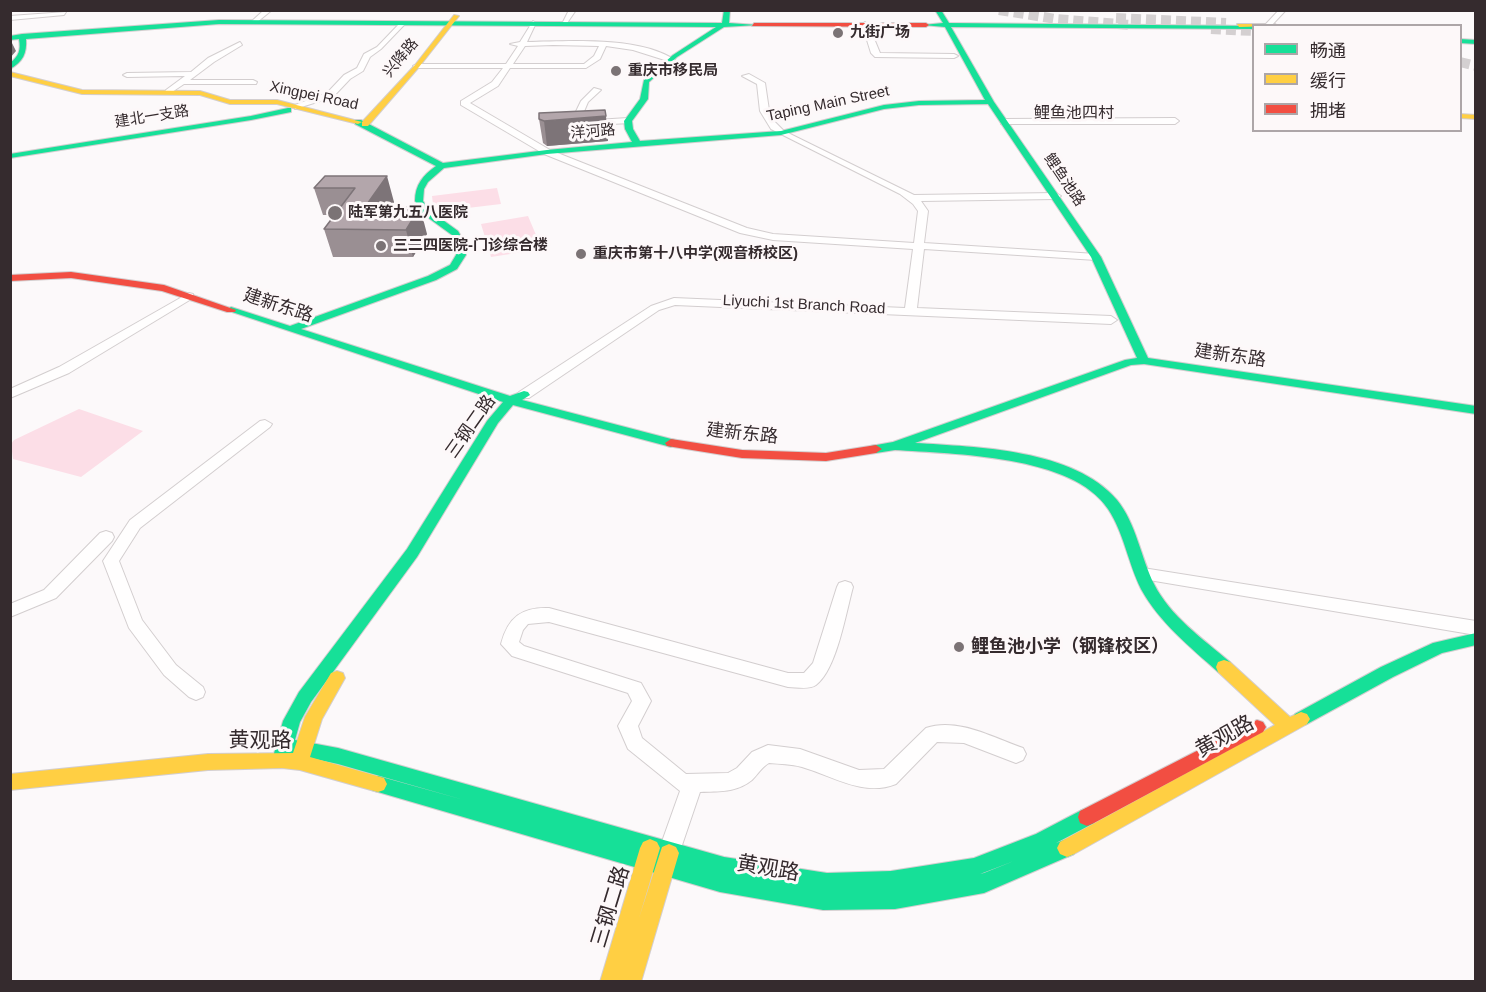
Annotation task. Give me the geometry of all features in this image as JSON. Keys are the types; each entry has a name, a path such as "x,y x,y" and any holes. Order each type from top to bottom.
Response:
{"main road":[{"name":"兴降路","path":"365,124 417,66 460,10"},
{"path":"931,10 941,22 1252,27"},
{"path":"10,67 20,60 25,50 16,37 161,25 254,22 563,24 725,20 866,25 941,22 1252,25"},
{"name":"洋河路","path":"442,166 547,152 638,144 629,129 628,121 644,99 646,81 725,20"},
{"name":"鲤鱼池路","path":"941,22 954,56 1090,256 1143,357"},
{"name":"鲤鱼池路","path":"941,22 985,102 1004,122 1050,196"},
{"path":"161,25 316,24"},
{"name":"Xingpei Road","path":"10,74 82,92 204,93 230,102 277,102 298,106 365,124 442,166"},
{"name":"Taping Main Street","path":"638,144 781,133 884,107 919,103 985,102"},
{"name":"建北一支路","path":"10,156 251,118 298,106"},
{"path":"298,326 432,278 454,267 461,255 454,232 429,216 418,202 418,194 425,179 442,166"},
{"name":"鲤鱼池路","path":"1090,256 1111,320 1127,358"},
{"name":"建新东路","path":"10,273 78,270 173,282 518,399 677,444 742,454 826,457 895,446 1127,358"},
{"name":"建新东路","path":"10,278 54,275 86,276 164,288 298,326"},
{"name":"建新东路","path":"518,399 680,437 771,449 823,448 888,438 1127,358 1143,357 1476,404"},
{"name":"建新东路","path":"1143,357 1476,410"},
{"name":"三钢二路","path":"300,762 321,700 425,555 518,399"},
{"name":"三钢二路","path":"283,753 292,721 305,697 412,553 484,434 518,399"},
{"path":"895,446 1028,460 1067,472 1104,493 1112,504 1143,574 1167,615 1288,726"},
{"name":"黄观路","path":"10,782 208,762 283,753 303,748 662,853 827,883 891,881 974,867 1042,841 1378,663 1429,640 1476,629"},
{"name":"黄观路","path":"662,853 720,882 823,900 895,899 984,883 1056,854 1387,672 1440,646 1476,639"},
{"name":"黄观路","path":"10,768 213,749 283,753 300,762 647,860 662,853"},
{"path":"630,981 662,853"},
{"name":"三钢二路","path":"610,981 647,860 662,853"}],"street":[{"path":"254,22 269,10"},
{"path":"563,24 573,10"},
{"path":"1268,24 1283,10"},
{"path":"10,18 65,12 65,32"},
{"path":"298,106 330,95 347,77 360,69 367,56 379,48 402,24"},
{"path":"532,24 522,44 495,84 464,103 547,152 616,182 758,235 792,240 1090,256"},
{"path":"866,25 875,53 878,55 954,56"},
{"path":"169,92 211,60 240,44"},
{"path":"510,44 604,44 635,47 671,60"},
{"path":"417,66 507,68 589,65 604,44"},
{"path":"127,75 193,74"},
{"path":"746,76 761,83 765,119 781,133 917,202 923,212 911,310"},
{"path":"183,82 253,82"},
{"path":"597,90 585,100 574,124 628,121"},
{"path":"1004,122 1175,121"},
{"path":"911,198 1050,196"},
{"path":"10,394 64,370 189,296"},
{"name":"Liyuchi 1st Branch Road","path":"518,399 667,302 690,300 1111,320"},
{"path":"196,692 170,670 135,623 111,561 135,524 265,424"},
{"path":"10,611 50,594 106,537"},
{"path":"1143,574 1476,629"},
{"path":"845,587 821,666 809,680 799,681 549,615 536,614 522,618 513,630 510,644 518,651 634,688 642,701 628,726 634,743 682,783 731,782 744,774 759,758 768,754 800,758 859,779 889,778 933,734 964,735 1016,754"},
{"path":"662,853 693,783"}],"shaded area":[{"path":"497,188 501,204 434,212 432,196"},
{"path":"528,216 542,249 491,257 481,224"},
{"path":"79,409 143,431 81,477 13,459 11,444 14,440"}],"building":[{"path":"605,110 606,116 544,121 539,119 539,113"},
{"path":"325,176 387,176 365,207 420,207 406,230 324,229 355,188 314,188"}],"tunnel":[{"path":"999,10 1056,19 1132,25"},
{"path":"1116,18 1226,23"},
{"path":"1211,29 1252,31"},
{"path":"1462,62 1476,66"}],"traffic: fast":[{"path":"442,166 547,152 637,144 629,129 628,121 644,99 646,81 675,56 726,23 727,10"},
{"path":"938,10 990,102 1096,257 1144,361"},
{"path":"10,38 219,22 754,25"},
{"path":"926,25 1252,27"},
{"path":"10,67 18,61 22,54 22,36"},
{"path":"1462,41 1476,42"},
{"path":"637,144 781,133 884,107 919,103 990,102"},
{"path":"10,156 251,118 288,110"},
{"path":"291,329 432,278 454,267 461,255 455,233 426,212 419,201 420,189 424,181 442,166 358,122"},
{"path":"231,310 520,403 671,443"},
{"path":"876,449 895,446 1129,362 1144,361 1476,410"},
{"path":"282,757 292,721 305,697 412,553 493,421 511,400 524,395"},
{"path":"895,446 948,449 1013,457 1073,474 1096,487 1113,505 1144,579 1156,600 1183,631 1224,667"},
{"path":"1301,719 1387,672 1439,647 1476,639"},
{"path":"287,746 338,756 724,866 827,883 891,881 974,867 1042,841 1087,817"},
{"path":"378,784 720,882 823,900 895,899 984,883 1067,848"}],"traffic: slow":[{"path":"365,124 417,66 456,16"},
{"path":"1239,25 1252,25"},
{"path":"10,74 82,92 200,93 230,102 277,102 358,122"},
{"path":"1462,116 1476,117"},
{"path":"1224,667 1288,726"},
{"path":"300,760 314,717 337,678"},
{"path":"1067,848 1301,719"},
{"path":"10,782 208,762 282,760 300,762 378,784"},
{"path":"610,982 650,848"},
{"path":"630,982 669,853"}],"traffic: jam":[{"path":"754,25 926,25"},
{"path":"10,278 71,275 164,288 231,310"},
{"path":"671,443 742,454 826,457 876,449"},
{"path":"1087,817 1257,727"}],"place":[{"name":"九街广场","path":"838,33"},
{"name":"重庆市移民局","path":"616,71"},
{"name":"陆军第九五八医院","path":"335,213"},
{"name":"三二四医院-门诊综合楼","path":"381,246"},
{"name":"重庆市第十八中学(观音桥校区)","path":"581,254"},
{"name":"鲤鱼池小学（钢锋校区）","path":"959,647"}],"district":[{"name":"鲤鱼池四村","path":"1074,114"}]}
